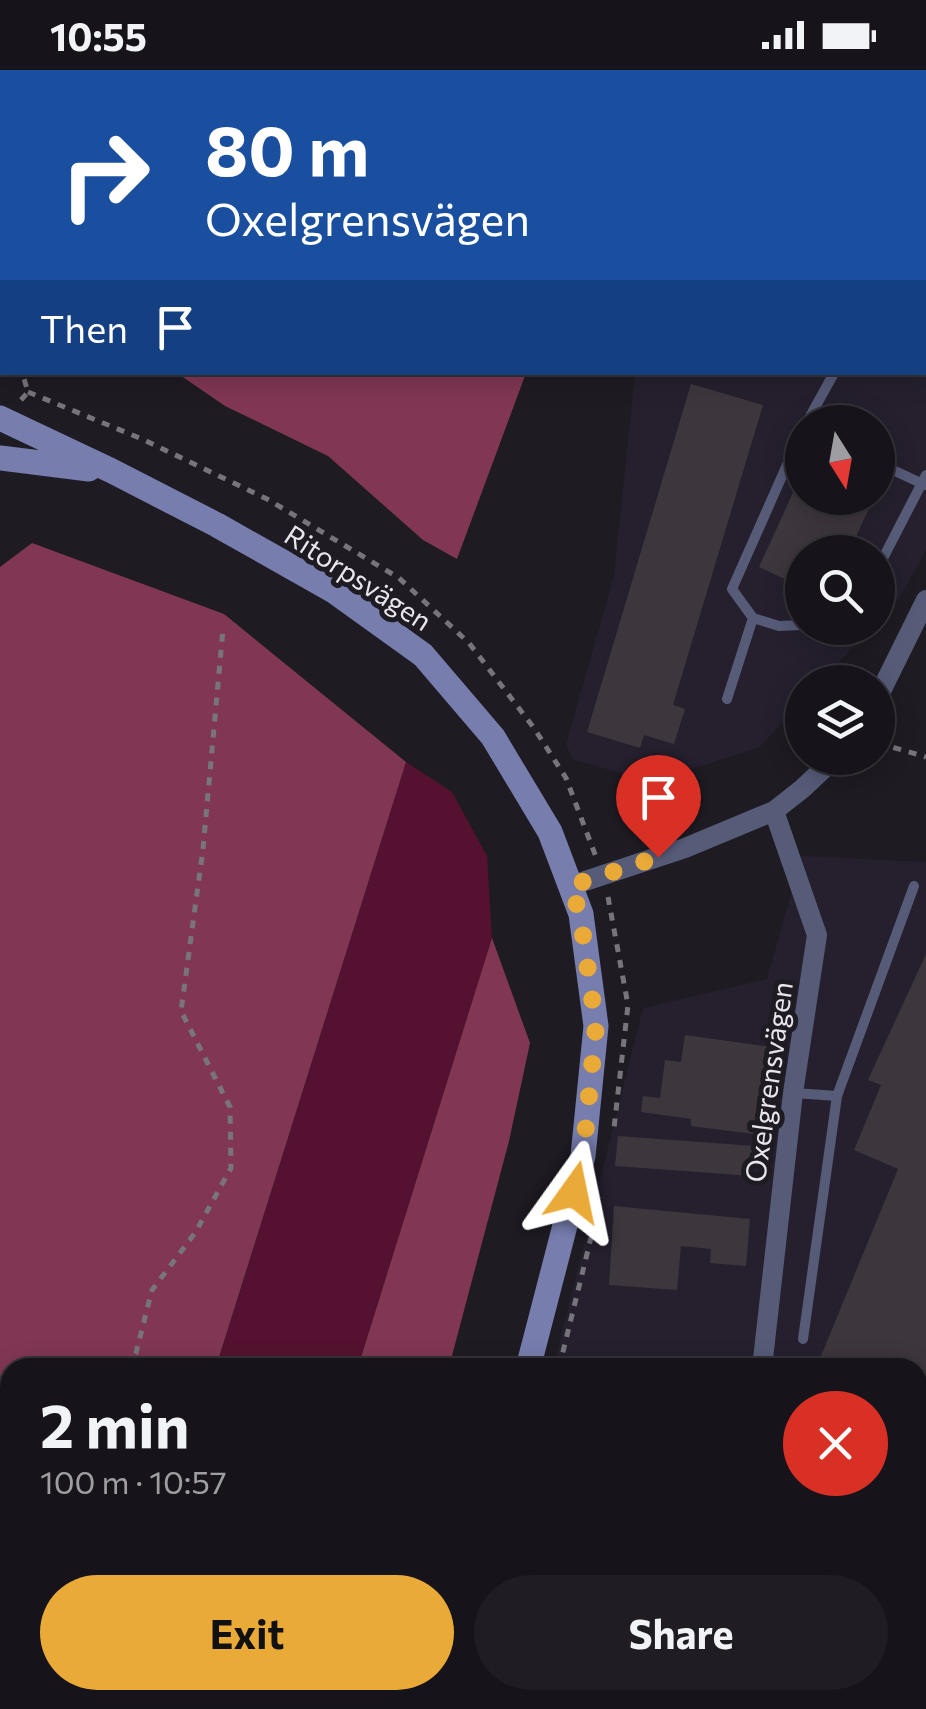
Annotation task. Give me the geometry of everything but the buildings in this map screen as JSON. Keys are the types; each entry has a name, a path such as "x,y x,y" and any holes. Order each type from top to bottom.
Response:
{"street":[{"name":"Ritorpsvägen","path":"0,418 217,524 334,592 423,656 493,737 550,832 580,914 596,1026 583,1156 531,1358"},
{"name":"Ritorpsvägen","path":"0,458 112,471"},
{"path":"894,665 926,600"},
{"path":"570,886 685,848 774,810 817,775"},
{"name":"Oxelgrensvägen","path":"763,1358 793,1092 817,935 774,810"}],"lane":[{"path":"816,405 832,375"},
{"path":"785,469 732,589 753,618 785,626"},
{"path":"895,470 925,482 895,537"},
{"path":"726,699 753,618"},
{"path":"803,1339 836,1096 914,886"},
{"path":"793,1092 836,1096"}],"path":[{"path":"28,392 142,439 268,499 398,578 469,643 534,728 566,778 590,835 612,909 628,1005 614,1128"},
{"path":"133,1358 152,1290 195,1234 230,1168 230,1107 181,1011 202,849 223,630"},
{"path":"895,748 926,757"},
{"path":"561,1358 605,1181"}],"shaded area":[{"path":"180,375 525,375 457,559 423,540 328,456 225,406"},
{"path":"635,375 926,375 926,550 895,602 895,535 785,535 785,645 856,645 836,665 785,665 785,720 760,747 651,782 572,759 566,744 614,576"},
{"path":"32,543 224,614 406,762 219,1358 0,1358 0,567"},
{"path":"406,762 452,792 487,856 492,938 361,1358 219,1358"},
{"path":"802,856 926,862 926,1358 556,1358 643,1008 767,979"},
{"path":"492,938 530,1043 509,1141 451,1358 361,1358"}],"route":[{"path":"574,1192 583,1156 596,1026 580,914 570,886 658,857"}]}
